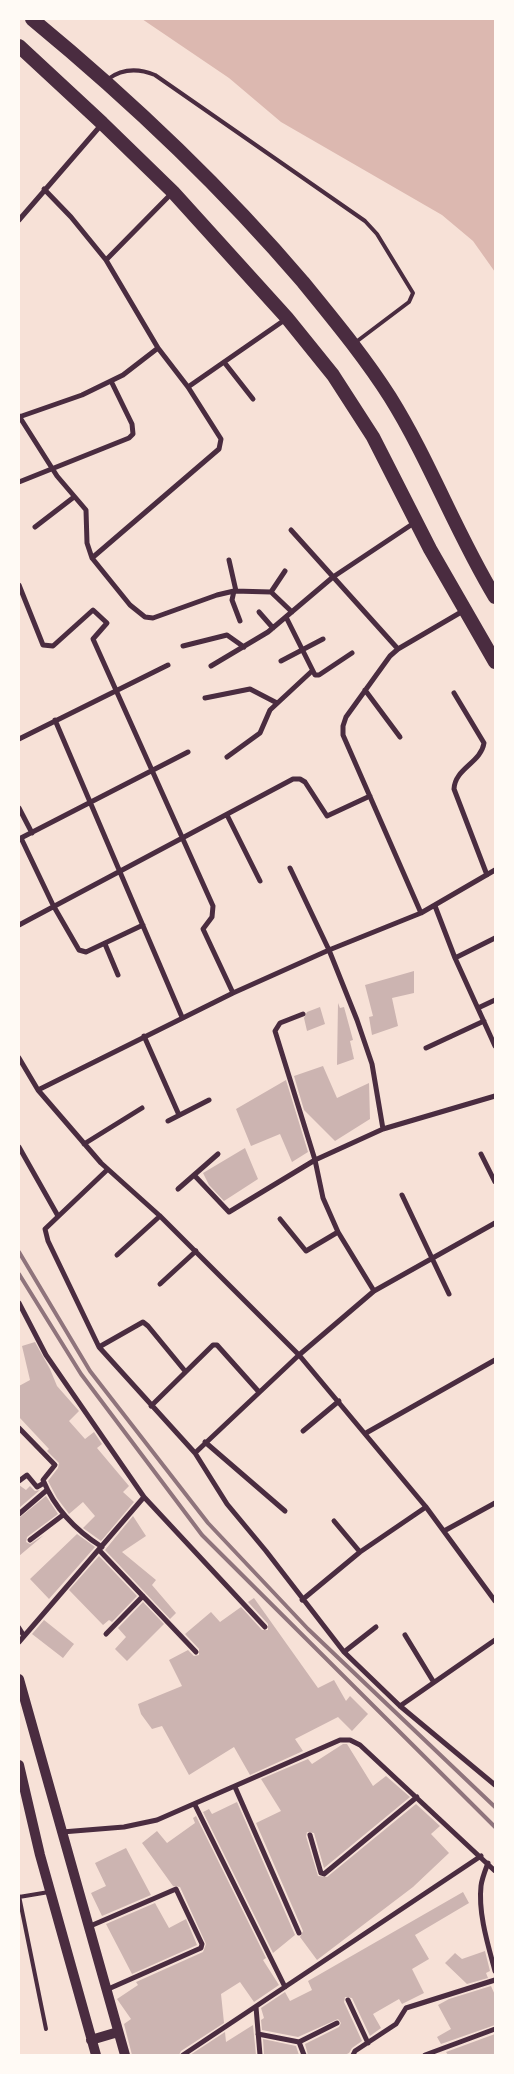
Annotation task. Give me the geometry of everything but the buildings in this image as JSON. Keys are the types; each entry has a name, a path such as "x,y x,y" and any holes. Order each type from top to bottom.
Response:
{"highway":[{"path":"32,19 106,81 248,221 354,345 389,396 418,445 482,576 495,598"},
{"path":"23,52 102,123 172,192 287,318 328,368 354,405 373,437 416,522 495,662"}],"main road":[{"path":"19,1679 87,1927 125,2055"},
{"path":"19,1766 50,1891 96,2055"},
{"path":"91,2040 118,2032"}],"street":[{"path":"19,220 102,123"},
{"path":"44,189 106,260 158,348 188,387 220,436 221,445 92,558"},
{"path":"106,260 172,192"},
{"path":"188,387 287,318"},
{"path":"158,348 134,368 111,381 82,395 19,416 52,469 87,515 87,542 92,558 130,605 145,617 153,618 217,595 235,591 271,592 292,612"},
{"path":"224,362 253,399"},
{"path":"19,482 125,440 132,434 132,424 111,381"},
{"path":"35,527 74,496"},
{"path":"211,666 274,628 333,577 416,522"},
{"path":"291,530 398,649"},
{"path":"229,560 235,591 232,600 240,621"},
{"path":"271,592 285,571"},
{"path":"19,585 43,645 53,646 93,610 107,623 93,639 214,911 212,917 204,926 204,932 233,993"},
{"path":"421,913 343,735 343,726 346,717 365,690 398,649 464,610"},
{"path":"260,612 274,628"},
{"path":"286,617 312,671 319,675 352,653"},
{"path":"183,646 227,635 244,647"},
{"path":"281,661 323,639"},
{"path":"19,739 168,665"},
{"path":"227,758 260,733 270,710 312,671"},
{"path":"205,698 250,689 277,703"},
{"path":"365,690 400,737"},
{"path":"454,692 484,744 480,754 456,778 454,789 488,875"},
{"path":"55,720 182,1017"},
{"path":"143,925 86,952 79,950 53,905 20,839 188,752"},
{"path":"19,925 53,905 293,779 300,779 305,782 327,816 332,816 370,796"},
{"path":"19,808 32,833"},
{"path":"227,815 260,881"},
{"path":"290,868 329,950 372,1064 383,1129"},
{"path":"38,1090 233,993 329,950 421,913 495,870"},
{"path":"435,906 455,958 495,1046"},
{"path":"455,958 495,938"},
{"path":"105,944 118,975"},
{"path":"478,1008 495,1000"},
{"path":"303,1014 280,1023 275,1031 315,1160 323,1198 338,1232 374,1292"},
{"path":"426,1048 484,1021"},
{"path":"144,1036 179,1115"},
{"path":"19,1058 38,1090 107,1170 160,1216 299,1355 426,1507 495,1601"},
{"path":"194,1175 230,1212 315,1160 383,1129 495,1096"},
{"path":"168,1121 209,1100"},
{"path":"84,1144 142,1108"},
{"path":"19,1147 58,1216"},
{"path":"178,1189 218,1154"},
{"path":"481,1154 495,1182"},
{"path":"107,1170 45,1229 48,1241 99,1347 195,1453 227,1504 344,1652 400,1706 495,1785"},
{"path":"402,1195 449,1294"},
{"path":"117,1255 160,1216"},
{"path":"280,1219 306,1251 338,1232"},
{"path":"195,1453 299,1355 374,1292 495,1223"},
{"path":"160,1284 196,1251"},
{"path":"19,1303 46,1355 144,1496 265,1627"},
{"path":"99,1347 143,1322 185,1371"},
{"path":"151,1406 210,1346 218,1345 259,1392"},
{"path":"366,1433 495,1360"},
{"path":"302,1430 339,1402"},
{"path":"19,1428 55,1464 44,1479 44,1483 64,1515 84,1536 101,1549 196,1652"},
{"path":"205,1442 285,1511"},
{"path":"19,1481 27,1475 37,1487 44,1483"},
{"path":"19,1514 47,1490"},
{"path":"19,1642 101,1549 144,1496"},
{"path":"444,1531 495,1503"},
{"path":"302,1600 360,1552 426,1507"},
{"path":"30,1540 64,1515"},
{"path":"334,1521 360,1552"},
{"path":"106,1634 143,1596"},
{"path":"344,1652 376,1627"},
{"path":"19,1628 24,1636"},
{"path":"405,1635 433,1682"},
{"path":"400,1706 495,1640"},
{"path":"61,1832 124,1827 157,1820 340,1740 350,1740 360,1745 495,1871"},
{"path":"235,1787 299,1933"},
{"path":"310,1835 321,1873 324,1874 417,1798"},
{"path":"195,1805 285,1987"},
{"path":"183,2055 481,1856"},
{"path":"488,1864 481,1884 480,1896 488,1944 495,1971"},
{"path":"87,1927 174,1889 178,1890 202,1944 201,1948 106,1990"},
{"path":"353,2055 396,2024 406,2008 495,1980"},
{"path":"348,2000 368,2043"},
{"path":"256,2007 260,2055"},
{"path":"258,2034 299,2042 338,2023"},
{"path":"425,2055 495,2029"},
{"path":"299,2042 304,2055"}],"lane":[{"path":"106,81 115,74 128,70 142,70 155,75 371,227 414,293 409,302 354,345"},
{"path":"46,2028 19,1897 50,1891"}],"shaded area":[{"path":"142,19 495,19 495,272 473,241 442,215 281,122 229,78"}],"railway":[{"path":"19,1252 90,1371 208,1523 308,1629 495,1807"},
{"path":"19,1274 81,1374 202,1535 495,1827"}]}
